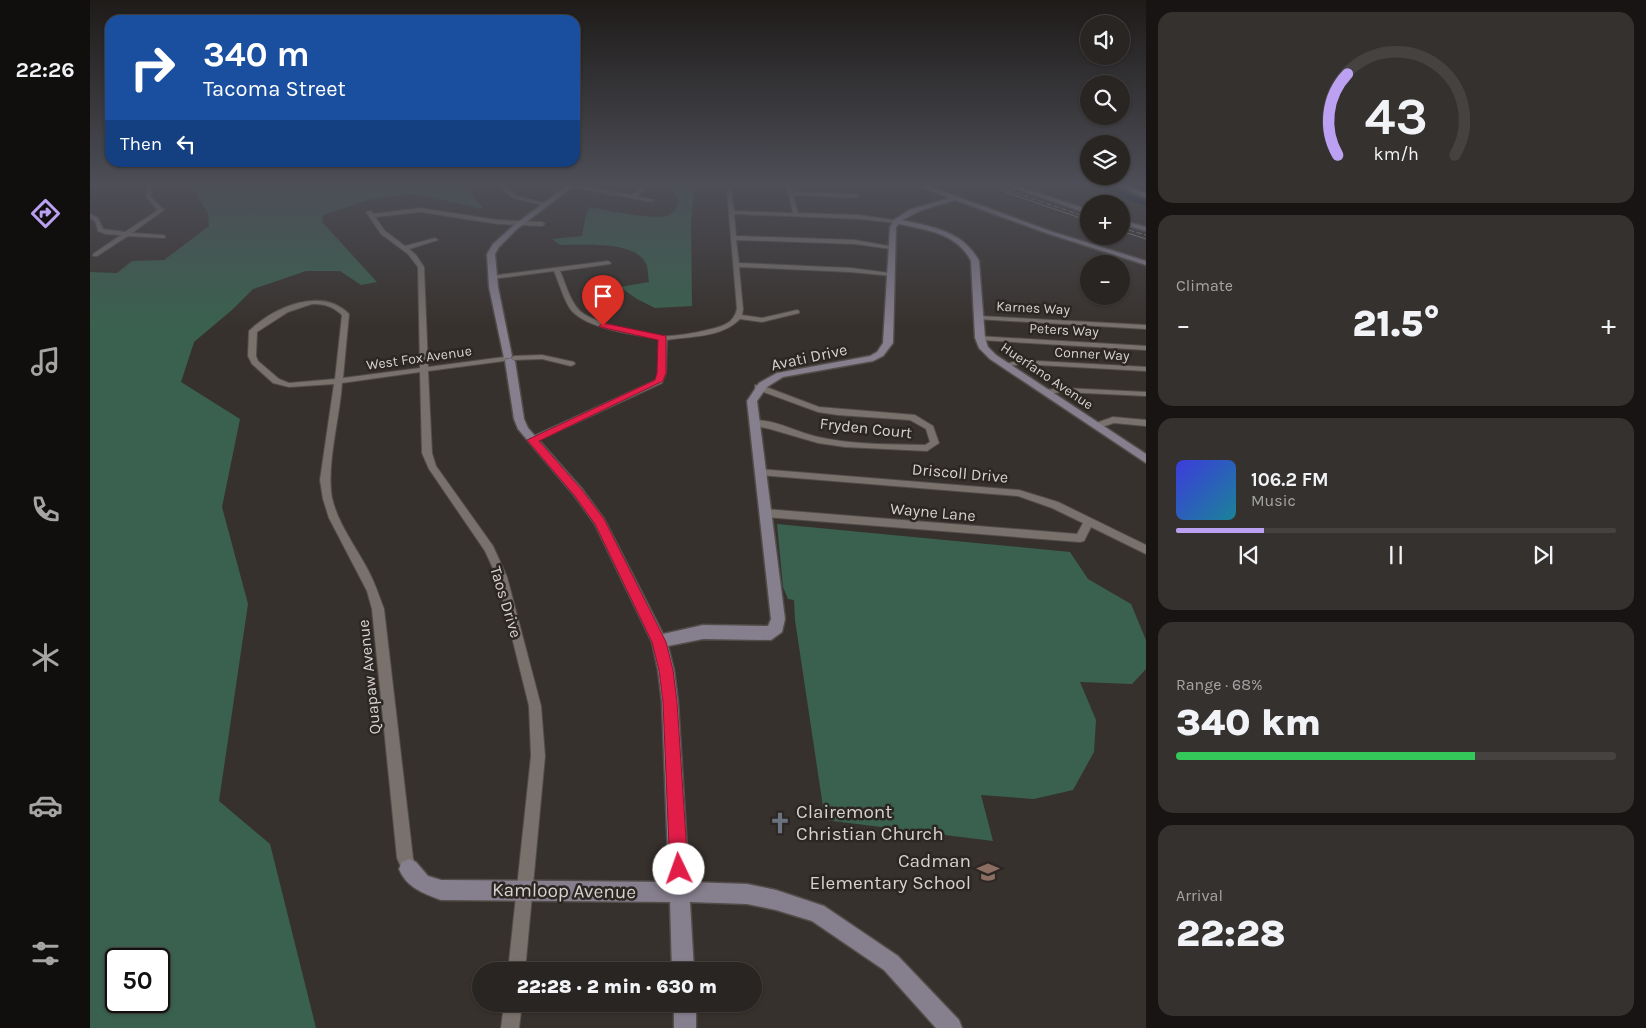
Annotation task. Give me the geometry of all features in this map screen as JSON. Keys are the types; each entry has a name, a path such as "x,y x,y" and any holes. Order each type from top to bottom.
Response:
{"street":[{"path":"108,233 163,237"},
{"name":"Taos Drive","path":"384,233 406,248 418,260 421,268 427,454 432,467 489,549 502,577 535,706 538,756 526,890 517,962"},
{"path":"509,233 500,241 491,254 490,260 519,419 523,429 578,492 600,522 659,642 666,670 670,702 683,962"},
{"path":"557,270 573,308 581,315 603,326 663,338 715,331 730,325 738,317 740,309 733,233"},
{"name":"Avati Drive","path":"659,642 688,634 770,633 777,627 778,619 752,401 758,387 767,380 780,375 863,361 880,354 888,343 892,233"},
{"name":"Huerfano Avenue","path":"940,233 964,243 972,252 975,261 980,338 989,352 1045,392 1146,459"},
{"path":"1051,233 1146,262"},
{"path":"95,255 126,234"},
{"path":"734,238 855,242 891,247"},
{"path":"406,248 435,240"},
{"path":"492,277 608,264"},
{"path":"735,265 852,270 890,275"},
{"name":"Quapaw Avenue","path":"338,381 289,385 276,381 255,362 252,356 253,331 262,323 290,308 306,303 330,303 341,308 346,314 326,492 335,519 373,593 380,616 379,628 404,848 409,869"},
{"path":"738,317 762,320 797,312"},
{"name":"Karnes Way","path":"979,318 1146,327"},
{"path":"532,440 659,381 662,373 663,338"},
{"name":"Peters Way","path":"980,338 1146,348"},
{"name":"West Fox Avenue","path":"338,381 509,358 542,357 571,364"},
{"name":"Conner Way","path":"1006,365 1020,362 1146,369"},
{"name":"Fryden Court","path":"754,423 781,428 818,440 854,445 927,448 935,443 930,428 912,417 818,409 758,387"},
{"path":"1045,392 1064,390 1146,394"},
{"path":"1096,426 1113,420 1146,422"},
{"name":"Driscoll Drive","path":"760,472 1019,493 1055,505 1146,550"},
{"name":"Wayne Lane","path":"765,513 1080,538 1089,522"},
{"name":"Kamloop Avenue","path":"409,869 422,883 441,890 680,892 747,894 776,900 817,913 891,963 951,1028"},
{"path":"510,1028 512,1012"},
{"path":"684,1012 685,1028"}],"green space":[{"path":"200,233 332,233 377,282 361,285 340,271 306,271 253,289 233,309 194,342 181,382 240,419 222,507 248,604 219,801 270,844 316,1028 90,1028 90,272 117,273 132,261 164,260"},
{"path":"583,233 691,233 692,306 655,308 637,299 620,287 649,282 647,266 642,258 633,252 609,246 560,245 552,239 582,236"},
{"path":"777,524 1070,552 1088,579 1131,604 1146,640 1146,669 1132,684 1080,682 1096,720 1094,752 1073,790 1034,799 981,795 993,841 825,820 795,620 794,600 788,599 783,587"}],"tram line":[{"path":"1130,234 1146,239"}],"railway":[{"path":"1139,233 1146,235"}],"place":[{"name":"Clairemont Christian Church","path":"780,823"},
{"name":"Cadman Elementary School","path":"988,872"}],"route":[{"path":"603,326 663,338 662,373 659,381 532,440 578,492 600,522 659,642 666,670 670,702 679,869"}]}
